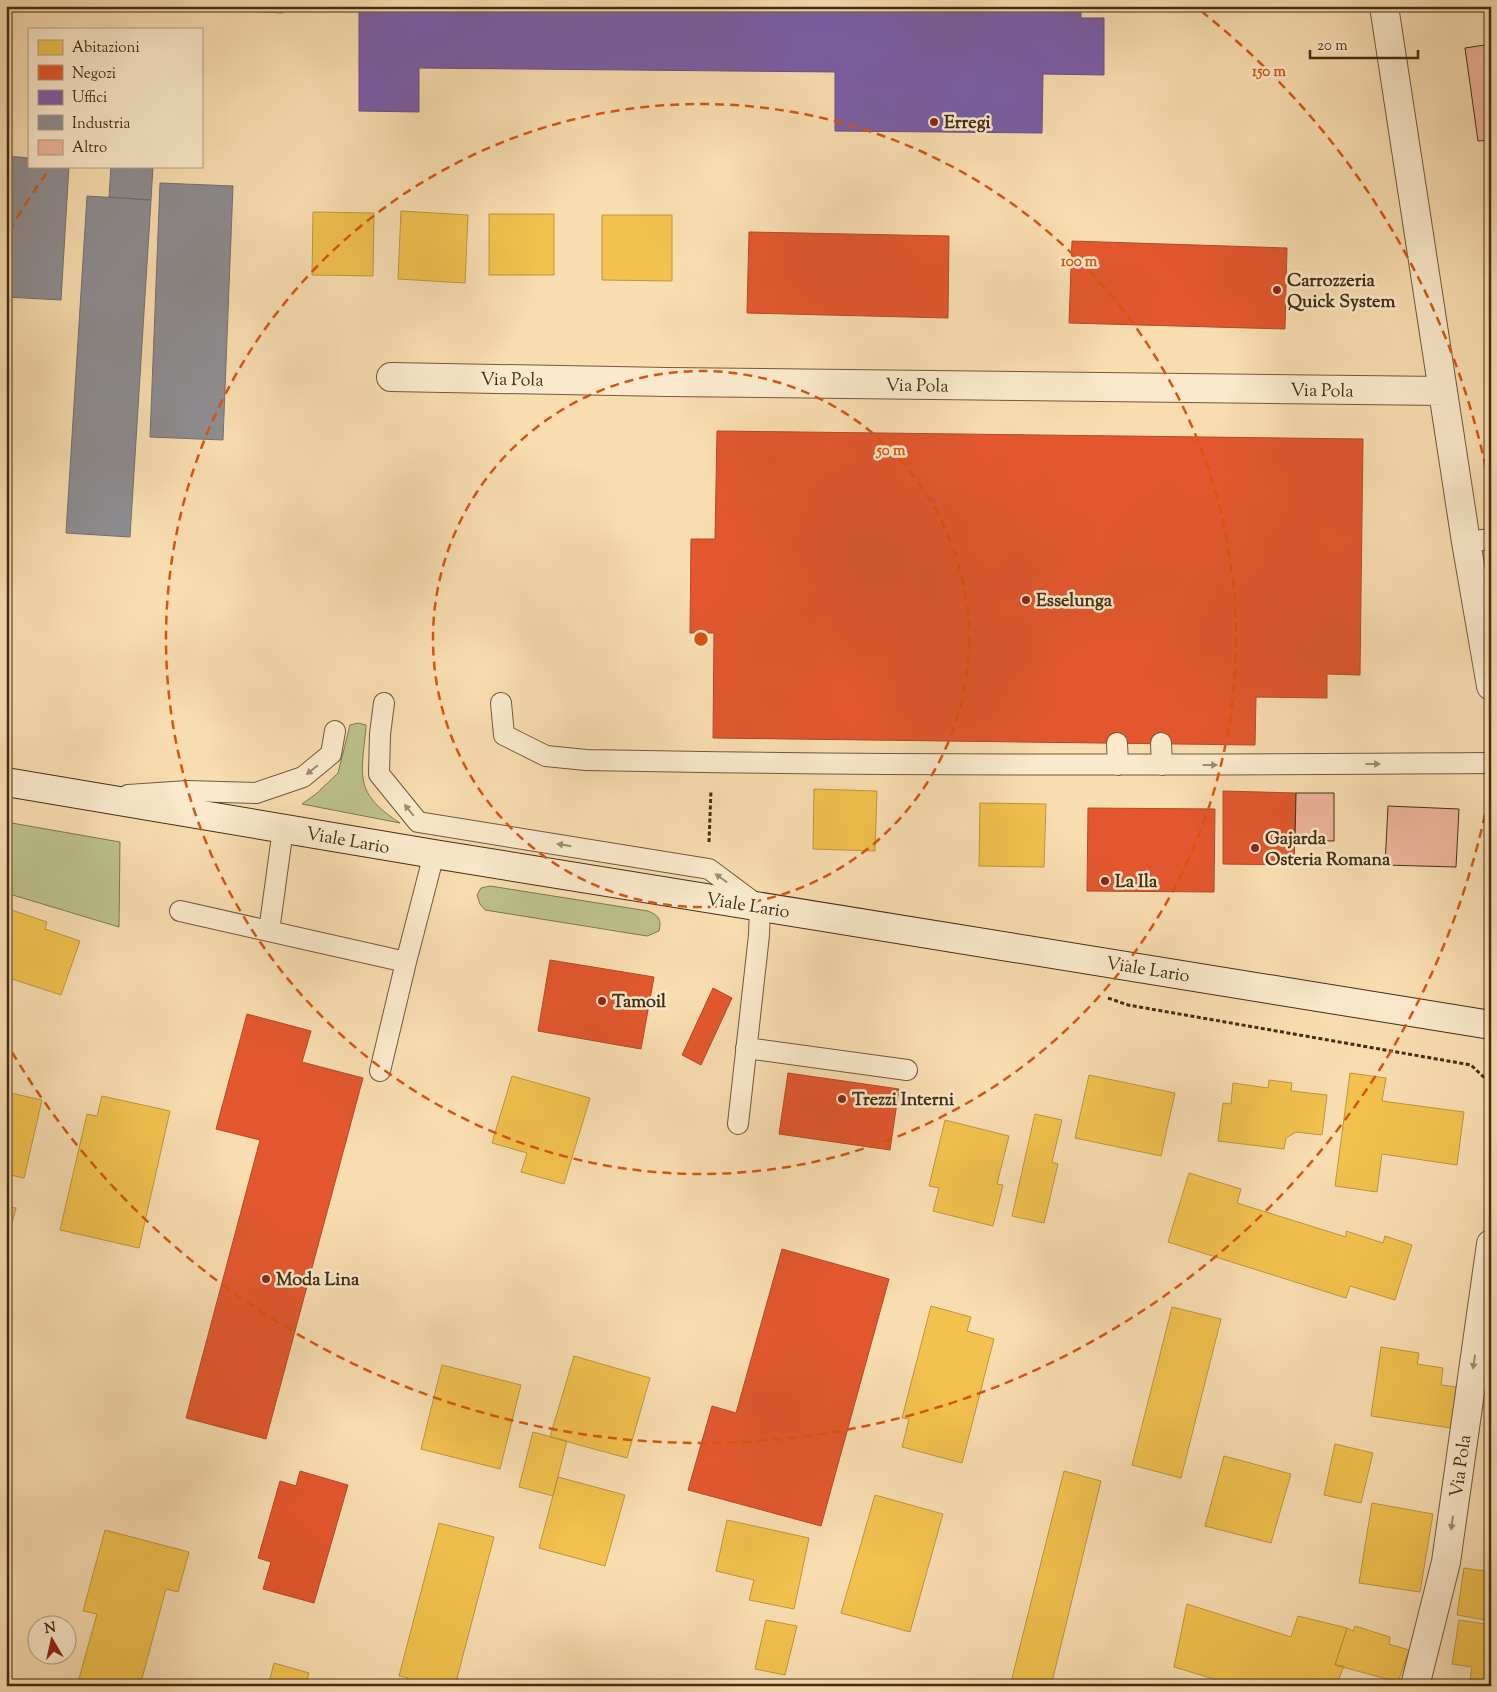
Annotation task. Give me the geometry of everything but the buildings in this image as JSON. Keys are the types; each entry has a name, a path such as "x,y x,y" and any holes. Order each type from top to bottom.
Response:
{"street":[{"path":"1384,6 1443,391 1478,540 1491,686"},
{"name":"Via Pola","path":"391,377 1443,391"},
{"name":"Viale Lario","path":"6,782 434,854 1491,1025"},
{"name":"Via Pola","path":"1415,1686 1446,1562 1491,1244"}],"lane":[{"path":"384,703 380,734 379,774 418,822 709,869 760,907 759,935 738,1124"},
{"path":"501,703 504,735 546,756 586,760 1118,765 1491,763"},
{"path":"99,797 188,791 256,794 303,777 331,754 335,731"},
{"path":"1117,743 1118,765"},
{"path":"1161,744 1162,765"},
{"path":"269,931 283,829"},
{"path":"380,1071 434,854"},
{"path":"180,911 406,962"},
{"path":"746,1048 907,1070"}],"path":[{"path":"709,869 711,762"}],"green space":[{"path":"358,723 366,725 362,772 368,793 385,812 400,823 302,804 316,794 338,773 350,725"},
{"path":"6,822 120,842 119,927 6,893"},
{"path":"490,886 648,911 658,918 660,923 659,931 647,936 485,910 480,904 477,895 481,888"}],"place":[{"name":"Erregi","path":"934,122"},
{"name":"Carrozzeria Quick System","path":"1277,290"},
{"name":"Esselunga","path":"1026,600"},
{"name":"Gajarda Osteria Romana","path":"1255,848"},
{"name":"La Ila","path":"1105,881"},
{"name":"Tamoil","path":"602,1001"},
{"name":"Trezzi Interni","path":"842,1099"},
{"name":"Moda Lina","path":"266,1279"}]}
